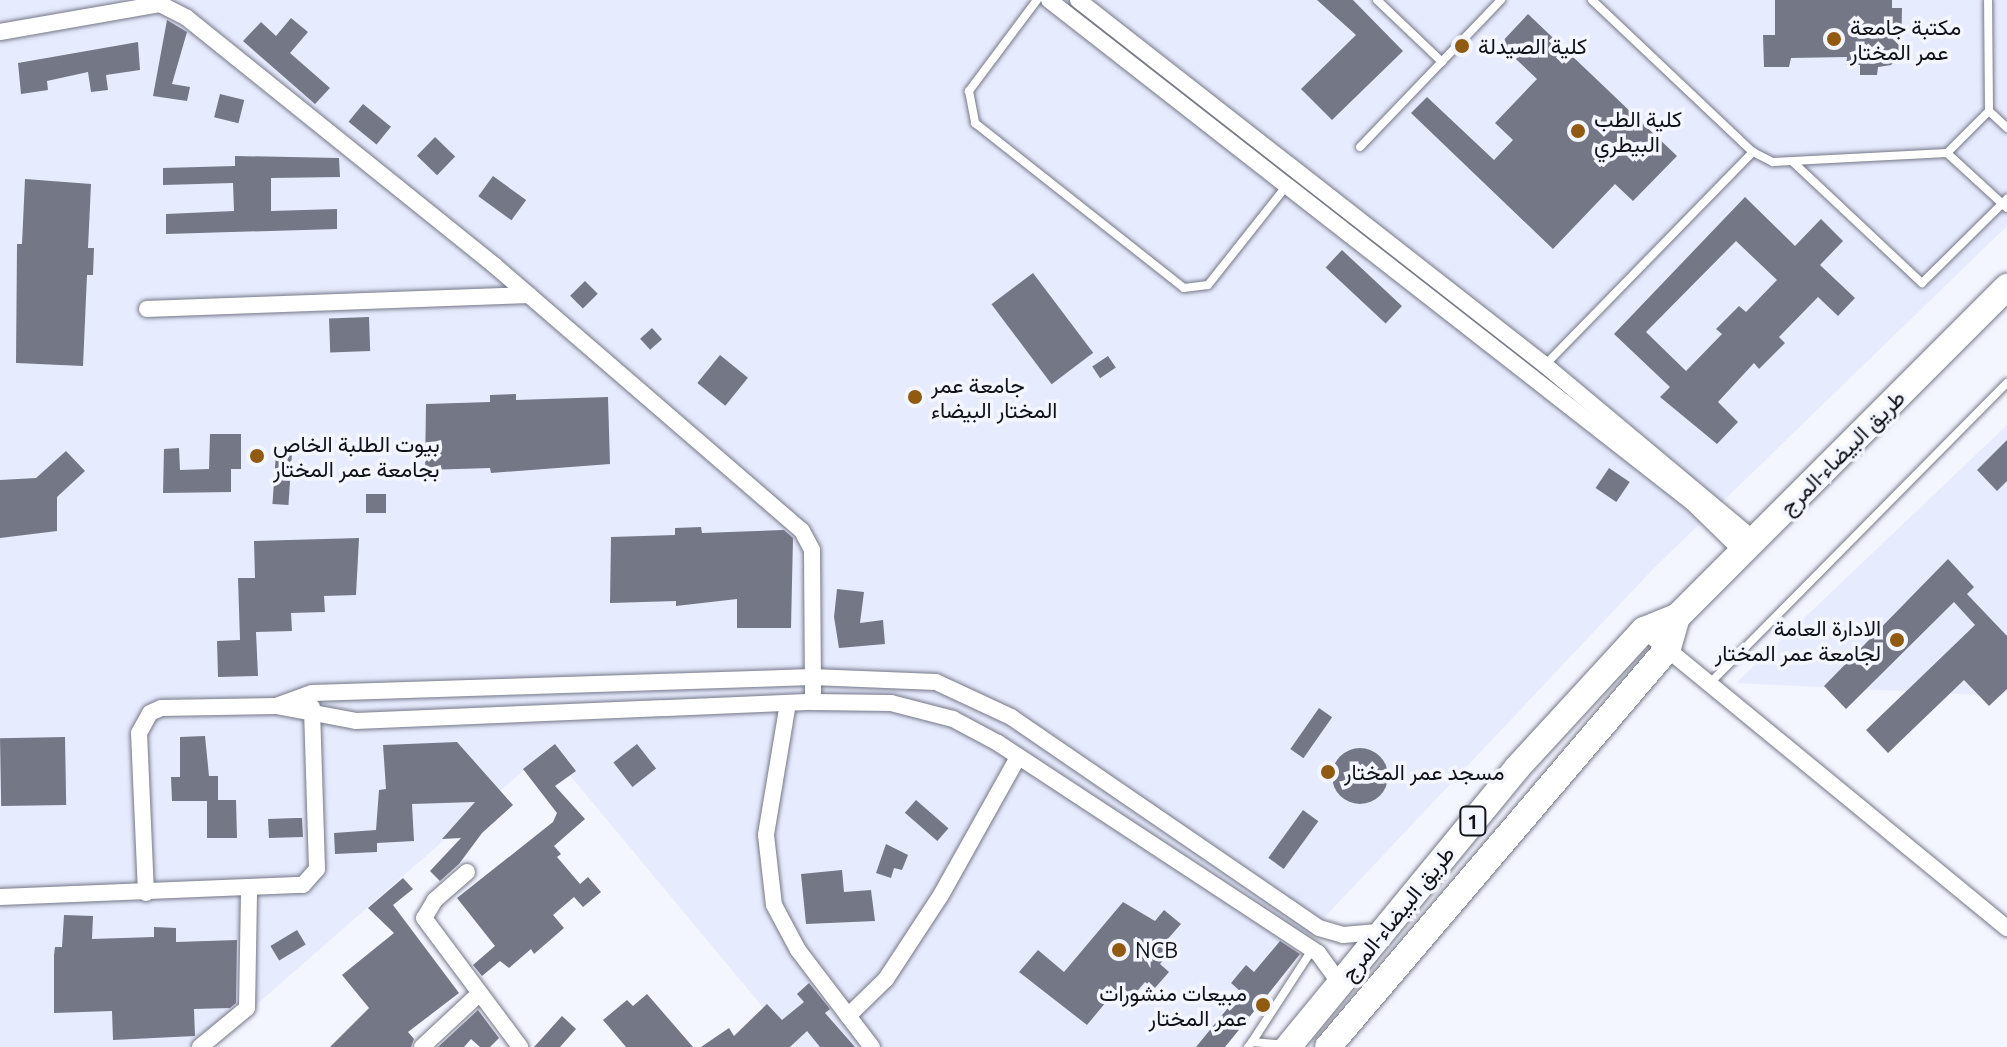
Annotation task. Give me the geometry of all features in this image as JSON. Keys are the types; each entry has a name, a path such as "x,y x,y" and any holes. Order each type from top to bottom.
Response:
{"highway":[{"name":"طريق البيضاء-المرج","path":"1288,1046 1517,768 1644,630 1677,617 2007,287"},
{"name":"طريق البيضاء-المرج","path":"1328,1047 1668,648 1677,617"}],"street":[{"path":"1049,0 1285,188 1748,545"},
{"path":"1078,0 1545,365 1748,545"},
{"path":"0,32 122,7 160,4 187,18 529,295 802,531 812,550 813,702"},
{"path":"147,309 529,295"},
{"path":"1644,630 2007,928"},
{"path":"276,706 312,693 812,677 897,677 936,682 1011,717 1319,928 1343,935 1381,932"},
{"path":"0,897 295,888 317,869 312,693"},
{"path":"146,893 139,733 144,721 161,708 276,706 312,717 356,721 813,702 917,707 953,719 1018,757 1312,950 1340,983"},
{"path":"788,703 766,835 774,905 798,950 872,1047"},
{"path":"848,1016 886,979 941,895 1018,757"},
{"path":"467,872 435,900 424,918 520,1047"},
{"path":"200,1047 247,1008 249,890"},
{"path":"422,1047 480,993"}],"lane":[{"path":"1037,0 969,91 975,123 1184,288 1208,285 1285,188"},
{"path":"1377,0 1442,62"},
{"path":"1360,147 1501,0"},
{"path":"1592,0 1753,152 1767,161 1793,162 1947,153 1989,111 1988,0"},
{"path":"1989,111 2007,128"},
{"path":"1545,365 1753,152"},
{"path":"1793,162 1922,283 2005,204 1947,153"},
{"path":"1710,683 2007,383"},
{"path":"1250,1044 1312,950"},
{"path":"1250,1044 1288,1046"}],"shaded area":[{"name":"جامعة عمر المختار البيضاء","path":"0,0 2007,0 2007,226 1654,568 1321,921 1219,1047 796,1047 548,749 208,1047 0,1047"},
{"path":"2007,425 2007,691 2001,696 1736,683"}],"building":[{"path":"1317,0 1353,0 1403,51 1332,120 1301,89 1356,35"},
{"name":"مكتبة جامعة عمر المختار","path":"1775,0 1892,0 1892,8 1902,8 1901,55 1891,65 1878,67 1877,75 1860,75 1860,65 1846,65 1847,57 1791,58 1789,67 1764,67 1763,35 1775,35"},
{"name":"كلية الطب البيطري","path":"1528,14 1677,156 1633,201 1615,184 1553,249 1411,113 1427,97 1494,160 1513,140 1495,123 1537,79 1500,44"},
{"path":"291,18 308,32 290,53 330,88 315,104 243,41 261,22 276,36"},
{"path":"167,20 187,32 172,84 190,87 187,101 153,96"},
{"path":"138,42 140,70 106,75 108,90 91,92 88,72 47,81 48,90 21,94 18,63"},
{"path":"220,94 244,100 238,123 214,117"},
{"path":"363,104 391,127 377,145 349,122"},
{"path":"435,137 455,156 437,175 417,156"},
{"path":"235,156 339,158 340,177 271,178 271,211 337,209 337,229 166,234 166,214 234,211 233,183 163,185 163,168 235,166"},
{"path":"493,176 526,200 511,220 478,196"},
{"path":"25,179 91,184 88,248 94,248 93,275 87,275 83,366 16,363 17,244 22,244"},
{"path":"1745,197 1795,246 1821,219 1843,241 1820,265 1855,298 1838,316 1818,297 1779,337 1785,343 1759,369 1754,363 1718,402 1738,422 1717,444 1660,397 1670,387 1614,334","holes":["1736,241 1777,280 1746,312 1739,306 1716,329 1722,334 1686,371 1646,332"]},
{"path":"1342,250 1402,306 1386,323 1326,268"},
{"path":"1033,273 1093,353 1052,384 991,304"},
{"path":"585,281 598,294 583,309 570,296"},
{"path":"369,317 370,351 330,352 329,318"},
{"path":"652,328 662,339 650,350 640,339"},
{"path":"720,355 748,378 725,406 697,383"},
{"path":"1108,356 1116,368 1100,378 1092,367"},
{"path":"516,394 516,400 608,397 610,464 491,473 490,468 425,470 426,404 490,402 490,395"},
{"path":"210,434 241,434 241,469 231,469 231,492 163,493 164,449 179,448 180,470 209,469"},
{"path":"2007,440 2007,481 1997,491 1977,470"},
{"path":"66,451 85,471 57,497 57,531 0,538 0,480 36,478"},
{"path":"276,453 292,454 288,505 272,504"},
{"path":"1609,468 1630,482 1616,502 1596,488"},
{"path":"366,494 386,494 386,513 366,513"},
{"path":"701,527 702,533 784,530 793,538 791,628 737,628 737,599 676,606 676,601 610,603 611,537 675,535 675,528"},
{"path":"359,538 356,595 324,596 325,612 291,613 292,631 256,632 258,676 218,677 217,641 240,640 238,578 255,578 254,541"},
{"path":"1948,559 1974,587 1967,594 2007,636 2007,689 1989,706 1964,680 1888,753 1866,730 1975,625 1954,602 1846,709 1824,686"},
{"path":"837,589 864,592 860,623 883,620 885,644 839,648 834,617"},
{"path":"1319,708 1332,717 1303,758 1290,749"},
{"path":"205,736 209,776 218,776 218,800 236,800 237,838 207,838 207,801 172,801 171,777 180,777 180,737"},
{"path":"65,737 66,805 1,806 0,738"},
{"path":"457,742 513,805 482,833 459,864 440,881 430,871 461,838 442,839 475,802 412,804 414,841 377,843 377,852 335,854 334,833 376,830 379,790 386,789 383,745"},
{"path":"555,744 576,771 555,786 585,819 554,846 561,854 557,857 580,884 588,877 601,892 583,907 574,897 553,915 564,928 534,954 531,949 509,968 500,961 482,976 473,965 495,946 457,898 553,822 557,813 523,769"},
{"path":"637,744 656,768 632,787 613,762"},
{"path":"1360,748 1380,756 1388,776 1380,796 1360,804 1340,796 1332,776 1340,756"},
{"path":"916,800 948,828 937,841 905,813"},
{"path":"1303,810 1318,821 1284,869 1268,858"},
{"path":"302,818 303,837 269,838 268,819"},
{"path":"886,844 908,855 902,870 894,868 891,878 876,873"},
{"path":"842,870 844,892 871,890 875,921 806,924 801,874"},
{"path":"403,878 413,889 393,905 459,993 408,1032 414,1039 411,1047 330,1047 369,1008 342,975 394,933 368,908"},
{"path":"1123,902 1155,921 1164,910 1181,924 1166,941 1174,947 1160,964 1169,972 1154,989 1145,982 1133,996 1124,989 1120,994 1116,990 1087,1025 1019,972 1038,950 1064,972"},
{"path":"64,915 93,916 92,939 154,937 154,927 176,928 176,942 237,940 236,1003 230,1008 194,1009 195,1036 113,1040 112,1011 54,1013 54,955 55,947 62,947"},
{"path":"297,930 306,945 279,961 270,946"},
{"path":"1280,941 1300,954 1225,1047 1196,1047 1241,992 1231,983 1246,965 1254,972"},
{"path":"809,983 830,1009 825,1013 855,1047 820,1047 807,1031 790,1047 701,1047 729,1028 734,1036 767,1004 782,1020 804,1002 797,994"},
{"path":"647,994 693,1047 626,1047 603,1020 627,1000 633,1006"},
{"path":"478,1010 499,1038 490,1047 480,1047 471,1039 464,1047 438,1047"},
{"path":"562,1016 576,1029 560,1047 534,1047"}],"place":[{"name":"مكتبة جامعة عمر المختار","path":"1834,39"},
{"name":"كلية الصيدلة","path":"1462,46"},
{"name":"كلية الطب البيطري","path":"1578,131"},
{"name":"جامعة عمر المختار البيضاء","path":"915,397"},
{"name":"بيوت الطلبة الخاص بجامعة عمر المختار","path":"257,456"},
{"name":"الادارة العامة لجامعة عمر المختار","path":"1897,640"},
{"name":"مسجد عمر المختار","path":"1328,772"},
{"name":"NCB","path":"1119,950"},
{"name":"مبيعات منشورات عمر المختار","path":"1263,1005"}]}
